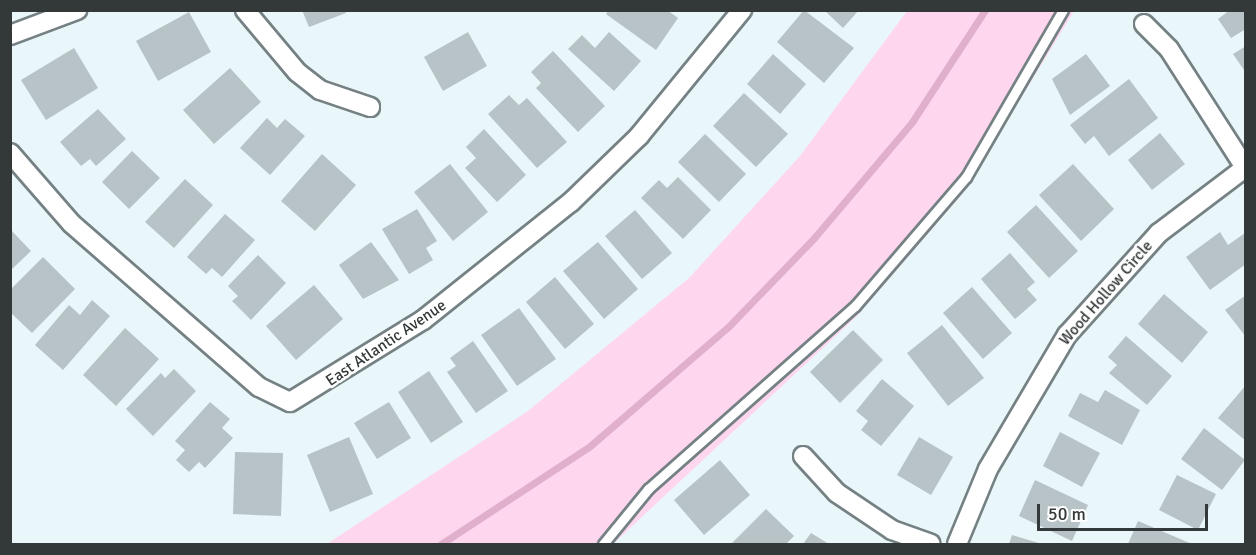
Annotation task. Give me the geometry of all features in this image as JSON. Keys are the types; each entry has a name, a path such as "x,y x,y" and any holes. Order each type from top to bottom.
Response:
{"street":[{"path":"10,35 77,10"},
{"path":"245,10 297,72 320,90 370,107"},
{"name":"East Atlantic Avenue","path":"10,153 72,224 259,387 290,402 423,320 571,202 639,136 742,10"},
{"path":"1144,24 1168,49 1245,169"},
{"name":"Wood Hollow Circle","path":"957,544 988,469 1067,334 1159,233 1245,169"},
{"path":"803,456 837,493 892,530 931,544"}],"lane":[{"path":"603,544 648,489 855,306 966,177 1063,10"}],"shaded area":[{"path":"907,11 1074,11 963,193 857,316 613,544 327,544 528,411 689,278 800,156"}],"building":[{"path":"302,10 345,10 346,13 309,27"},
{"path":"609,10 667,10 678,18 656,50 606,14"},
{"path":"804,10 854,48 824,83 777,42"},
{"path":"824,10 859,10 843,28"},
{"path":"1230,10 1246,10 1246,29 1231,38 1218,19"},
{"path":"189,12 211,52 158,81 136,41"},
{"path":"468,32 487,66 443,91 424,57"},
{"path":"609,32 641,61 614,91 568,49 582,35 595,48"},
{"path":"1246,46 1246,73 1233,54"},
{"path":"74,48 98,88 46,120 21,80"},
{"path":"553,51 605,106 578,132 536,88 541,83 531,72"},
{"path":"773,54 806,84 780,114 747,84"},
{"path":"1086,54 1110,86 1070,115 1052,79"},
{"path":"230,68 261,102 214,144 183,110"},
{"path":"1129,79 1158,118 1109,156 1094,136 1085,144 1070,125"},
{"path":"744,93 788,134 756,167 713,126"},
{"path":"509,95 519,105 527,98 567,142 537,168 488,114"},
{"path":"98,109 126,139 96,166 90,159 81,166 60,142"},
{"path":"267,118 277,128 285,119 305,136 270,175 240,148"},
{"path":"484,129 526,175 497,202 465,168 476,158 466,147"},
{"path":"1160,133 1185,164 1152,190 1128,160"},
{"path":"705,134 746,174 719,202 678,162"},
{"path":"132,151 160,178 129,209 102,182"},
{"path":"322,154 356,185 315,231 281,201"},
{"path":"450,164 488,212 453,241 414,192"},
{"path":"1073,164 1114,209 1081,241 1039,195"},
{"path":"678,177 711,210 683,239 641,198 659,180 667,188"},
{"path":"185,179 213,205 174,248 145,222"},
{"path":"1036,205 1078,251 1049,278 1007,232"},
{"path":"417,209 437,241 426,248 433,260 409,274 382,229"},
{"path":"635,210 672,253 642,279 605,236"},
{"path":"225,214 255,240 222,277 212,268 206,274 187,257"},
{"path":"10,229 31,251 10,271"},
{"path":"1220,232 1228,245 1245,233 1246,264 1210,290 1186,257"},
{"path":"371,242 399,280 363,299 339,265"},
{"path":"598,242 638,289 604,319 563,271"},
{"path":"1010,253 1035,282 1027,289 1037,300 1015,319 981,279"},
{"path":"258,255 286,283 251,320 232,301 238,296 228,286"},
{"path":"43,257 75,289 32,333 10,312 10,290"},
{"path":"555,277 594,324 565,349 526,302"},
{"path":"314,285 343,319 296,360 266,326"},
{"path":"972,287 1012,333 983,359 943,313"},
{"path":"1164,294 1208,332 1182,363 1138,324"},
{"path":"1246,295 1246,337 1225,310"},
{"path":"92,300 110,316 63,370 35,345 69,305 80,315"},
{"path":"519,308 556,359 517,386 481,335"},
{"path":"942,325 984,378 948,406 907,353"},
{"path":"125,328 159,359 116,406 83,375"},
{"path":"853,330 883,360 840,403 810,372"},
{"path":"1126,336 1172,376 1147,405 1109,373 1117,365 1108,357"},
{"path":"473,341 508,391 476,413 447,372 456,366 450,358"},
{"path":"174,369 196,391 153,436 126,409 161,373 165,378"},
{"path":"429,371 463,422 431,443 398,392"},
{"path":"882,379 914,406 881,446 861,430 868,421 856,411"},
{"path":"1246,385 1246,441 1218,418"},
{"path":"1105,390 1140,410 1122,445 1068,416 1080,393 1098,402"},
{"path":"210,402 230,419 222,428 233,438 205,468 199,462 189,472 176,460 185,450 175,441"},
{"path":"389,402 411,438 377,459 354,423"},
{"path":"1204,428 1245,460 1222,490 1181,459"},
{"path":"1060,432 1100,453 1082,487 1043,466"},
{"path":"349,437 373,494 330,512 307,455"},
{"path":"919,437 953,457 931,495 897,475"},
{"path":"235,452 283,453 281,516 233,514"},
{"path":"720,460 750,495 704,535 674,500"},
{"path":"1177,475 1216,494 1198,530 1159,510"},
{"path":"1035,480 1088,505 1072,541 1019,516"},
{"path":"766,509 794,536 786,544 731,544"},
{"path":"1138,521 1192,544 1128,544"},
{"path":"811,533 829,544 803,544"},
{"path":"1012,535 1042,544 1009,544"}],"waterway":[{"path":"441,544 590,446 730,325 814,238 912,122 985,10"}]}
